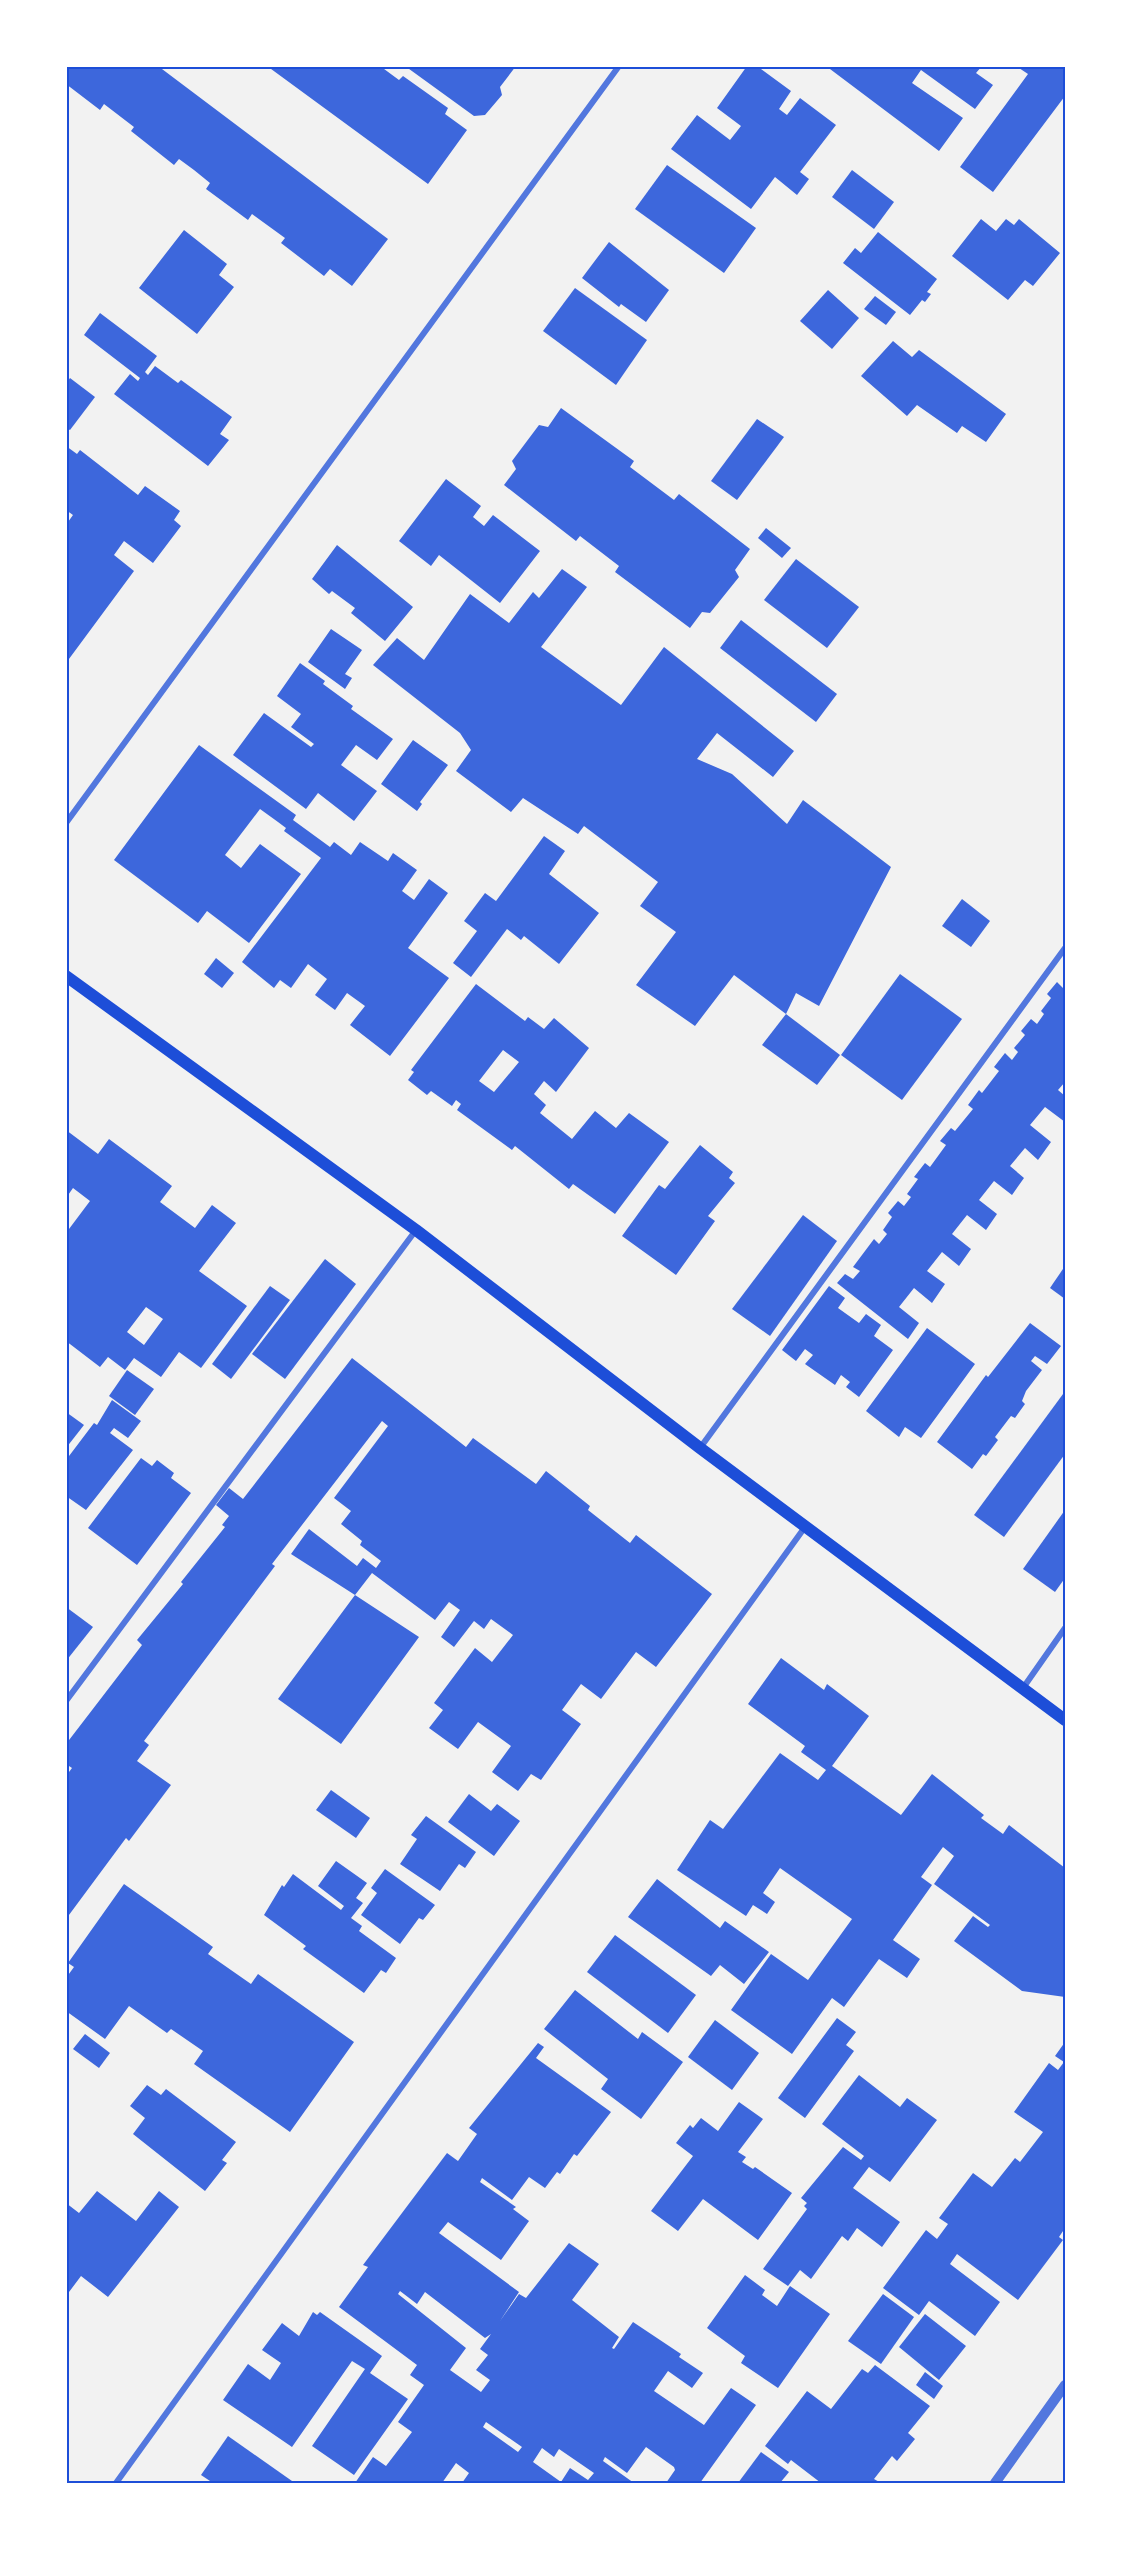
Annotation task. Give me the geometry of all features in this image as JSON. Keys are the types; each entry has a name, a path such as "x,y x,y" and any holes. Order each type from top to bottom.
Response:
{"main road":[{"path":"66,976 416,1230 700,1448 1065,1720"}],"street":[{"path":"66,823 619,66"},
{"path":"700,1448 1065,948"},
{"path":"66,1701 416,1230"},
{"path":"116,2483 806,1527"},
{"path":"1022,1688 1065,1628"},
{"path":"995,2483 1065,2385"}],"building":[{"path":"66,66 158,66 388,239 352,286 330,269 324,276 281,243 285,238 252,214 248,220 206,189 210,183 194,170 179,159 174,165 131,131 134,127 104,104 100,110 66,84"},
{"path":"267,66 380,66 399,80 403,76 448,108 445,114 467,130 428,184"},
{"path":"405,66 516,66 500,87 502,95 485,115 474,116"},
{"path":"747,66 757,66 791,91 779,109 787,115 800,98 836,125 800,172 809,179 797,195 775,177 751,209 671,149 697,115 730,140 741,126 717,108"},
{"path":"826,66 982,66 976,73 993,85 975,109 921,70 912,83 963,118 939,151"},
{"path":"1016,66 1065,66 1065,96 993,192 960,167 1028,74"},
{"path":"667,165 756,228 724,273 635,209"},
{"path":"852,170 894,202 874,229 832,197"},
{"path":"981,219 996,231 1006,219 1014,225 1019,219 1060,253 1033,286 1025,280 1008,300 952,256"},
{"path":"184,230 227,264 219,275 234,287 197,334 139,288"},
{"path":"878,232 937,279 927,292 931,294 925,302 922,300 910,315 843,263 855,248 861,253"},
{"path":"609,242 669,290 646,322 621,304 619,307 582,278"},
{"path":"575,288 647,340 616,385 543,331"},
{"path":"828,290 859,318 832,349 800,321"},
{"path":"875,296 896,312 886,325 864,309"},
{"path":"100,313 157,356 145,372 148,375 155,366 178,383 181,380 232,417 220,434 229,440 208,466 114,394 130,374 138,381 140,378 84,335"},
{"path":"893,341 912,357 919,350 1006,414 986,442 962,426 957,433 917,405 907,416 861,376"},
{"path":"70,378 95,397 70,430 66,428 66,384"},
{"path":"561,408 634,461 630,467 674,500 679,494 750,549 735,570 739,577 710,613 702,612 690,628 615,572 619,566 580,536 576,541 504,485 516,469 512,461 539,425 548,427"},
{"path":"757,419 784,437 737,500 711,481"},
{"path":"66,446 77,454 80,450 138,495 145,486 180,511 174,520 181,526 153,563 124,541 114,555 134,571 66,663 66,521 68,522 73,515 66,510"},
{"path":"446,479 481,506 473,517 484,526 493,515 540,551 500,603 439,555 431,566 399,541"},
{"path":"766,528 791,548 782,558 758,538"},
{"path":"337,545 413,607 385,641 351,613 355,608 332,591 329,594 312,579"},
{"path":"796,559 859,607 827,648 764,600"},
{"path":"562,569 587,587 541,647 621,705 664,647 794,751 773,777 717,733 697,759 732,774 787,824 803,800 891,867 819,1006 796,993 786,1014 734,975 695,1026 636,985 676,932 640,906 658,882 584,826 578,834 523,798 511,812 456,771 471,750 460,733 373,665 397,638 424,660 470,594 509,623 533,592 539,598"},
{"path":"741,620 837,694 816,722 720,648"},
{"path":"331,629 362,650 345,674 352,678 345,689 308,662"},
{"path":"300,663 325,681 323,684 353,706 351,709 393,739 377,760 356,745 341,765 377,791 354,821 318,793 306,809 233,755 264,713 311,747 314,744 291,727 301,714 277,696"},
{"path":"413,740 448,765 420,802 422,804 417,811 381,784"},
{"path":"199,745 296,815 293,820 330,847 334,842 351,855 360,842 388,861 393,853 417,870 402,891 414,900 429,879 448,893 408,948 449,978 390,1056 350,1025 365,1006 347,993 335,1010 315,995 327,979 308,964 291,988 280,980 274,988 242,962 321,858 284,831 286,828 260,809 225,855 241,868 260,844 301,874 249,943 207,911 198,923 114,860"},
{"path":"544,836 565,851 549,874 599,913 559,964 524,936 521,940 507,929 471,977 453,963 477,931 464,921 485,893 496,901"},
{"path":"962,899 990,921 971,947 942,926"},
{"path":"216,958 234,973 222,988 204,974"},
{"path":"900,974 962,1019 902,1100 841,1055"},
{"path":"1057,982 1063,988 1065,985 1065,1082 1058,1090 1065,1096 1065,1122 1045,1107 1030,1125 1051,1142 1038,1160 1025,1148 1010,1166 1024,1178 1012,1195 994,1181 979,1200 997,1214 986,1230 967,1215 952,1234 971,1249 959,1266 942,1252 927,1271 945,1284 932,1303 914,1288 899,1307 919,1323 908,1339 837,1283 845,1274 853,1279 860,1271 853,1267 874,1239 879,1244 887,1234 883,1230 892,1217 888,1213 898,1201 904,1206 911,1197 907,1194 918,1179 914,1177 925,1163 930,1167 946,1145 940,1141 951,1128 955,1131 973,1109 968,1105 979,1090 982,1093 999,1071 994,1067 1005,1053 1012,1060 1018,1052 1014,1048 1025,1035 1021,1031 1031,1019 1037,1024 1044,1014 1041,1011 1051,998 1047,994"},
{"path":"476,984 525,1021 528,1017 544,1029 554,1018 589,1048 556,1092 544,1081 534,1094 546,1105 540,1113 572,1139 595,1111 616,1128 629,1113 669,1142 615,1214 573,1184 569,1189 515,1146 512,1150 457,1110 461,1104 456,1100 452,1106 431,1091 427,1095 408,1080 414,1072 411,1070","holes":["503,1050 519,1062 494,1092 479,1081"]},
{"path":"786,1014 840,1055 817,1085 762,1045"},
{"path":"66,1130 98,1154 109,1139 172,1186 160,1202 195,1228 212,1205 236,1223 199,1271 247,1306 201,1368 179,1352 161,1377 134,1358 125,1370 108,1357 100,1367 66,1341 66,1233 90,1201 73,1188 66,1198","holes":["146,1307 163,1319 144,1345 127,1332"]},
{"path":"700,1145 733,1172 729,1178 735,1183 708,1216 715,1221 676,1275 622,1236 659,1185 665,1189"},
{"path":"803,1215 837,1241 770,1336 732,1309"},
{"path":"325,1259 356,1284 285,1379 252,1354"},
{"path":"1065,1266 1065,1299 1050,1288"},
{"path":"270,1286 290,1300 231,1379 212,1364"},
{"path":"829,1286 845,1298 838,1308 859,1323 866,1314 881,1325 874,1336 893,1350 859,1397 846,1387 850,1382 841,1375 835,1385 805,1364 813,1355 805,1349 796,1361 782,1350"},
{"path":"1030,1323 1061,1346 1047,1364 1035,1356 1031,1361 1042,1370 1026,1391 1022,1401 1025,1404 1015,1418 1011,1416 995,1437 998,1440 986,1456 983,1454 972,1469 937,1442 986,1375 988,1377"},
{"path":"927,1328 975,1364 921,1438 905,1427 899,1437 866,1411"},
{"path":"352,1358 466,1447 473,1438 536,1484 546,1471 590,1506 588,1510 630,1543 636,1535 712,1594 656,1667 636,1652 601,1699 581,1684 562,1710 581,1724 541,1780 531,1774 518,1791 492,1772 511,1746 478,1722 458,1749 429,1728 443,1710 434,1703 475,1648 492,1662 513,1635 491,1619 484,1629 474,1621 454,1647 441,1637 460,1610 449,1602 435,1620 372,1573 355,1595 291,1554 309,1529 357,1566 363,1558 376,1568 381,1561 360,1545 362,1541 341,1524 351,1511 334,1498 388,1426 382,1421 272,1564 275,1566 144,1741 149,1745 137,1761 171,1785 129,1841 126,1838 66,1919 66,1776 72,1768 66,1764 66,1744 142,1645 137,1640 183,1584 181,1582 225,1527 222,1525 229,1516 216,1505 229,1488 243,1499"},
{"path":"127,1370 154,1389 135,1415 109,1396"},
{"path":"1063,1394 1065,1395 1065,1454 1004,1537 974,1515"},
{"path":"112,1400 141,1421 128,1438 114,1428 110,1433 133,1450 86,1510 66,1496 66,1460 94,1423 97,1425"},
{"path":"66,1412 84,1425 66,1448"},
{"path":"141,1458 152,1466 157,1460 174,1473 171,1478 191,1493 137,1565 88,1528"},
{"path":"1065,1510 1065,1578 1055,1592 1023,1569"},
{"path":"355,1595 419,1637 341,1744 278,1699"},
{"path":"66,1607 93,1627 66,1661"},
{"path":"781,1658 824,1690 827,1684 869,1716 832,1766 901,1815 932,1774 984,1815 981,1818 1003,1834 1009,1825 1065,1868 1065,1997 1022,1991 954,1941 973,1916 988,1927 990,1925 934,1884 954,1856 943,1847 921,1877 932,1885 893,1940 920,1959 907,1978 879,1959 844,2007 832,1998 792,2054 731,2010 771,1954 808,1980 852,1919 780,1868 763,1893 775,1902 767,1914 753,1905 746,1916 677,1870 710,1820 723,1829 780,1753 818,1780 826,1770 801,1752 805,1746 748,1704"},
{"path":"331,1790 370,1818 356,1838 316,1810"},
{"path":"469,1794 491,1811 497,1804 520,1821 494,1856 448,1822"},
{"path":"426,1816 476,1852 465,1868 459,1864 440,1891 400,1864 417,1839 411,1835"},
{"path":"336,1861 367,1883 356,1898 363,1903 351,1918 362,1926 359,1931 396,1958 386,1973 381,1970 364,1993 303,1949 306,1946 264,1915 282,1885 284,1887 293,1874 341,1910 344,1906 318,1886"},
{"path":"385,1869 435,1905 423,1920 419,1918 400,1944 361,1915 377,1893 371,1888"},
{"path":"657,1879 720,1928 725,1921 769,1952 744,1984 720,1965 711,1976 628,1917"},
{"path":"124,1884 213,1947 208,1954 251,1984 258,1974 354,2042 290,2132 194,2064 203,2051 171,2029 167,2033 129,2006 105,2039 66,2011 66,1978 74,1967 68,1963"},
{"path":"615,1935 696,1995 668,2033 587,1972"},
{"path":"575,1990 638,2039 642,2032 683,2062 641,2119 601,2089 608,2079 544,2029"},
{"path":"837,2018 856,2032 846,2045 854,2051 805,2118 778,2098"},
{"path":"715,2020 759,2053 732,2090 688,2057"},
{"path":"85,2034 110,2053 99,2068 73,2049"},
{"path":"1065,2042 1065,2228 1059,2237 1063,2240 1018,2300 957,2254 950,2264 1000,2302 975,2336 929,2301 919,2315 883,2288 926,2230 937,2239 948,2224 939,2218 973,2173 992,2187 1015,2158 1020,2162 1043,2132 1014,2112 1049,2063 1058,2070 1064,2062 1055,2056"},
{"path":"538,2043 544,2047 536,2058 611,2112 577,2156 574,2154 560,2174 557,2172 545,2188 529,2177 512,2200 482,2178 480,2182 516,2207 513,2209 529,2221 501,2260 448,2222 439,2233 519,2292 500,2321 519,2294 526,2298 569,2243 599,2264 572,2300 619,2337 612,2348 614,2349 633,2322 681,2354 679,2357 703,2373 692,2388 668,2371 654,2391 704,2425 731,2388 756,2405 700,2483 666,2483 675,2470 674,2467 646,2447 627,2473 605,2457 603,2461 634,2483 462,2483 469,2473 456,2463 442,2483 355,2483 373,2457 386,2466 412,2432 398,2422 424,2385 410,2375 417,2365 339,2307 368,2267 363,2265 447,2153 458,2161 477,2134 469,2128","holes":["400,2291 417,2304 425,2292 485,2338 491,2334 480,2349 488,2355 476,2370 490,2380 481,2392 450,2370 466,2348 398,2294","486,2422 522,2447 518,2452 483,2427","542,2448 554,2457 559,2449 594,2473 588,2480 570,2468 561,2482 533,2462"]},
{"path":"859,2075 900,2107 907,2098 937,2120 890,2182 869,2167 853,2188 900,2222 882,2247 857,2228 848,2241 842,2236 811,2279 800,2270 788,2286 763,2269 807,2209 804,2206 807,2203 801,2198 843,2147 861,2160 864,2156 822,2124"},
{"path":"147,2085 161,2095 166,2089 236,2142 222,2160 227,2163 205,2191 133,2134 145,2118 130,2106"},
{"path":"739,2102 763,2119 738,2152 746,2157 742,2162 753,2169 755,2167 792,2193 758,2240 703,2199 678,2231 651,2211 693,2156 676,2143 690,2125 693,2128 701,2118 718,2131"},
{"path":"97,2191 136,2221 159,2191 179,2207 108,2297 81,2276 66,2296 66,2203 79,2213"},
{"path":"745,2275 765,2290 762,2295 777,2306 790,2286 830,2314 778,2388 741,2363 745,2356 707,2328"},
{"path":"883,2294 914,2317 881,2364 848,2341"},
{"path":"313,2312 317,2315 320,2312 382,2356 370,2373 408,2399 354,2475 312,2446 365,2369 352,2361 292,2447 223,2400 248,2364 270,2380 281,2363 262,2350 282,2323 299,2336"},
{"path":"925,2314 966,2346 939,2380 899,2347"},
{"path":"875,2365 930,2406 908,2433 915,2439 897,2461 892,2456 874,2479 881,2483 821,2483 791,2460 788,2464 765,2446 807,2391 831,2409 862,2369 868,2373"},
{"path":"925,2372 943,2386 934,2399 916,2385"},
{"path":"228,2436 292,2481 291,2483 213,2483 201,2475"},
{"path":"761,2452 789,2472 780,2483 738,2483"}]}
